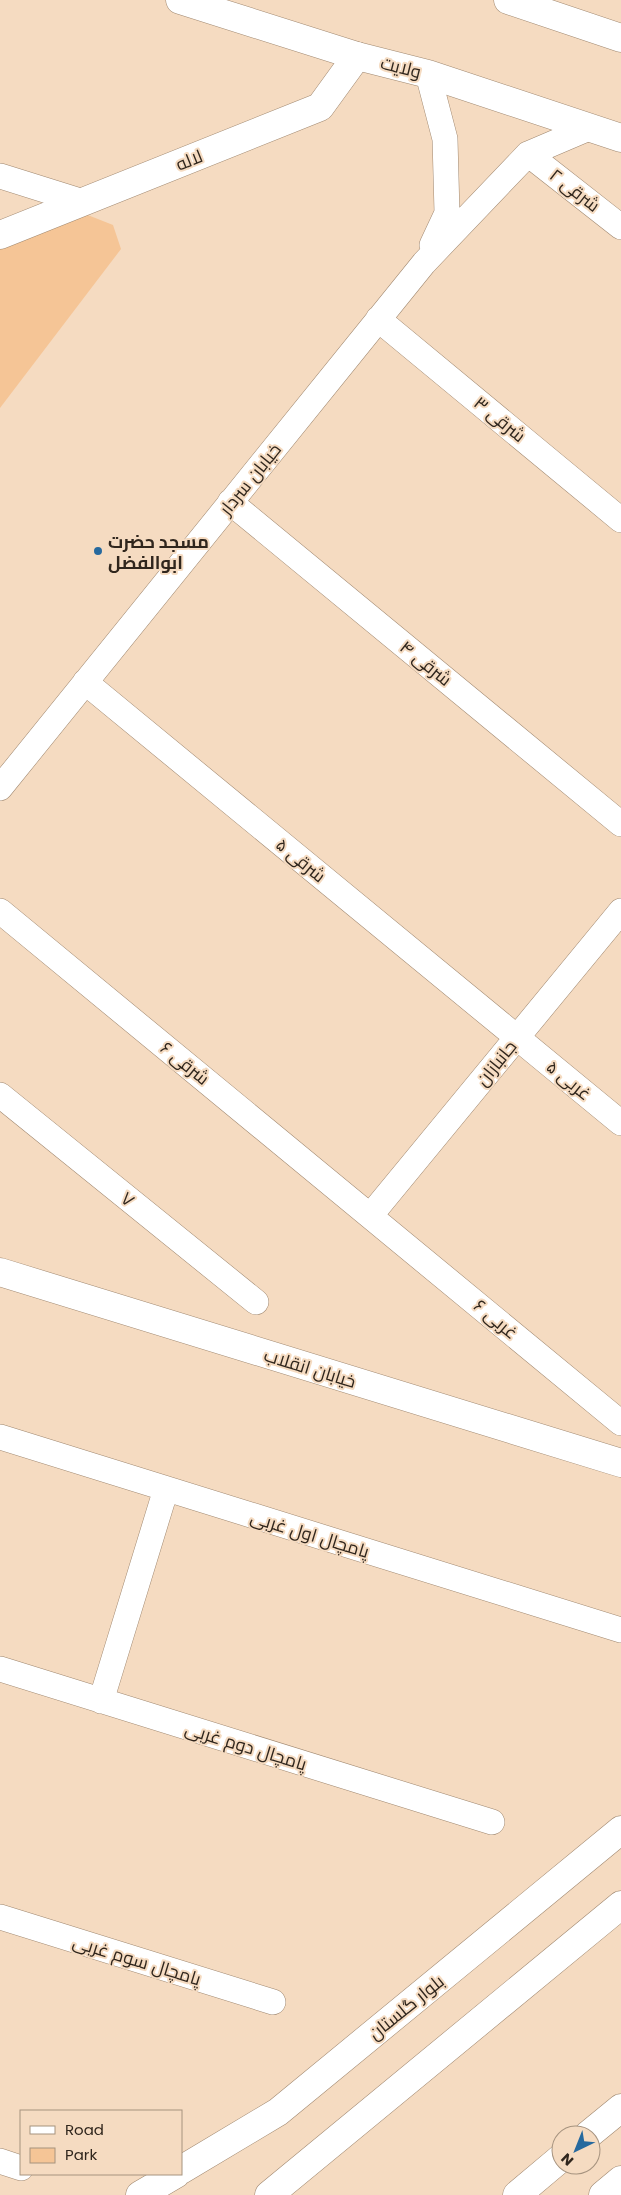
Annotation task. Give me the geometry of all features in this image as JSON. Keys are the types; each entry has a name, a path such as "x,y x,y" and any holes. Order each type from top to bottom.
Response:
{"main road":[{"name":"ولایت","path":"180,0 357,56 428,74 621,138"},
{"path":"508,0 621,38"},
{"name":"لاله","path":"0,235 320,107 357,56"},
{"name":"خیابان انقلاب","path":"0,1272 621,1464"},
{"name":"بلوار گلستان","path":"182,2169 278,2112 621,1830"},
{"path":"268,2195 621,1905"},
{"path":"600,2125 621,2108"},
{"path":"517,2195 551,2166"},
{"path":"140,2195 174,2175"},
{"path":"603,2195 621,2180"}],"street":[{"name":"خیابان سردار","path":"424,263 447,213 445,139 428,74"},
{"name":"خیابان سردار","path":"0,788 424,263 528,154 589,128"},
{"name":"۲ شرقی","path":"528,154 621,228"},
{"path":"0,176 83,202"},
{"name":"۳ شرقی","path":"378,319 621,520"},
{"name":"۴ شرقی","path":"230,502 621,824"},
{"name":"۵ شرقی","path":"85,682 517,1037"},
{"name":"۶ شرقی","path":"0,911 370,1216"},
{"name":"جانبازان","path":"370,1216 621,911"},
{"name":"۵ غربی","path":"517,1037 621,1123"},
{"name":"۷","path":"0,1095 256,1302"},
{"name":"۶ غربی","path":"370,1216 621,1423"},
{"name":"پامچال اول غربی","path":"0,1437 621,1630"},
{"path":"101,1701 166,1489"},
{"name":"پامچال دوم غربی","path":"0,1670 492,1822"},
{"name":"پامچال سوم غربی","path":"0,1917 273,2002"},
{"path":"0,2161 20,2168"}],"green space":[{"path":"70,208 113,225 121,249 0,408 0,237"}],"place":[{"name":"مسجد حضرت ابوالفضل","path":"98,551"}]}
